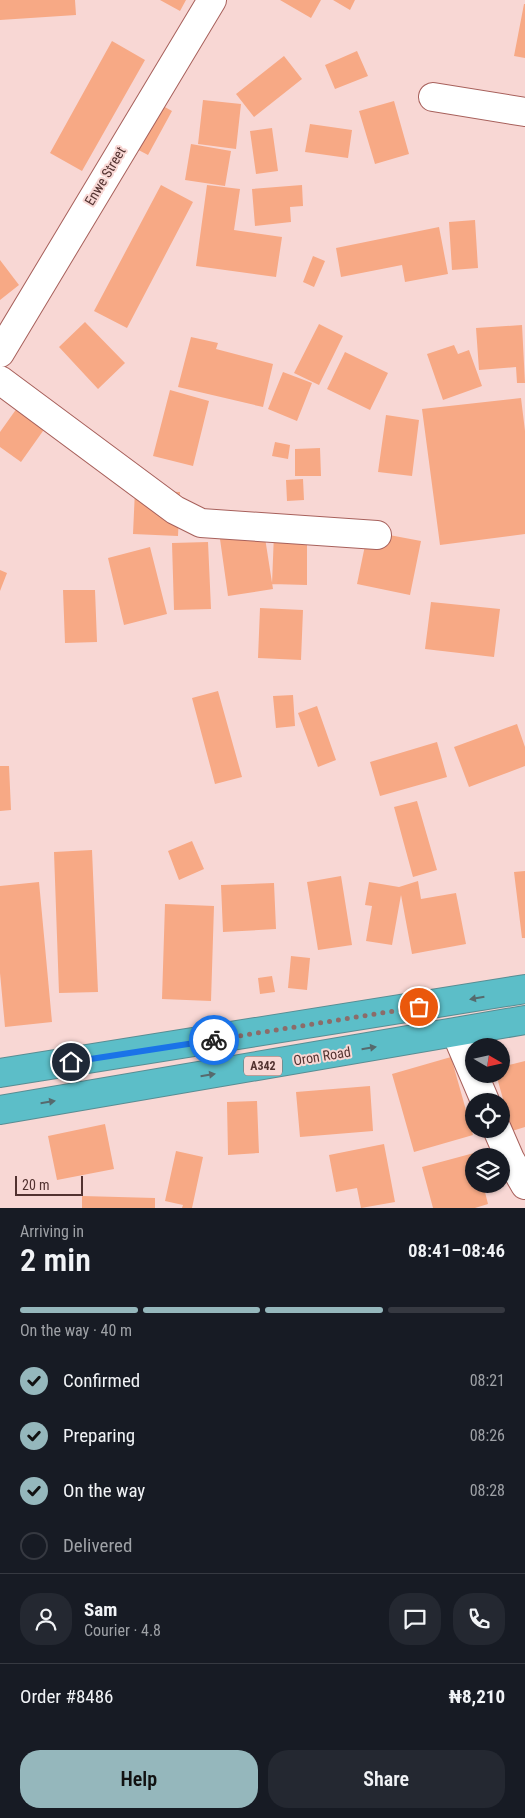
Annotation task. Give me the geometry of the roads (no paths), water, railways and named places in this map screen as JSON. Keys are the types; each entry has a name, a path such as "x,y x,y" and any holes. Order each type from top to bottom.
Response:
{"highway":[{"path":"0,1073 525,989"},
{"name":"Oron Road","path":"0,1110 525,1020"}],"street":[{"name":"Enwe Street","path":"0,353 212,0"},
{"path":"433,97 525,112"},
{"path":"0,380 175,510 201,523 377,535"},
{"path":"456,1033 482,1093"},
{"path":"501,1138 525,1186"}]}
